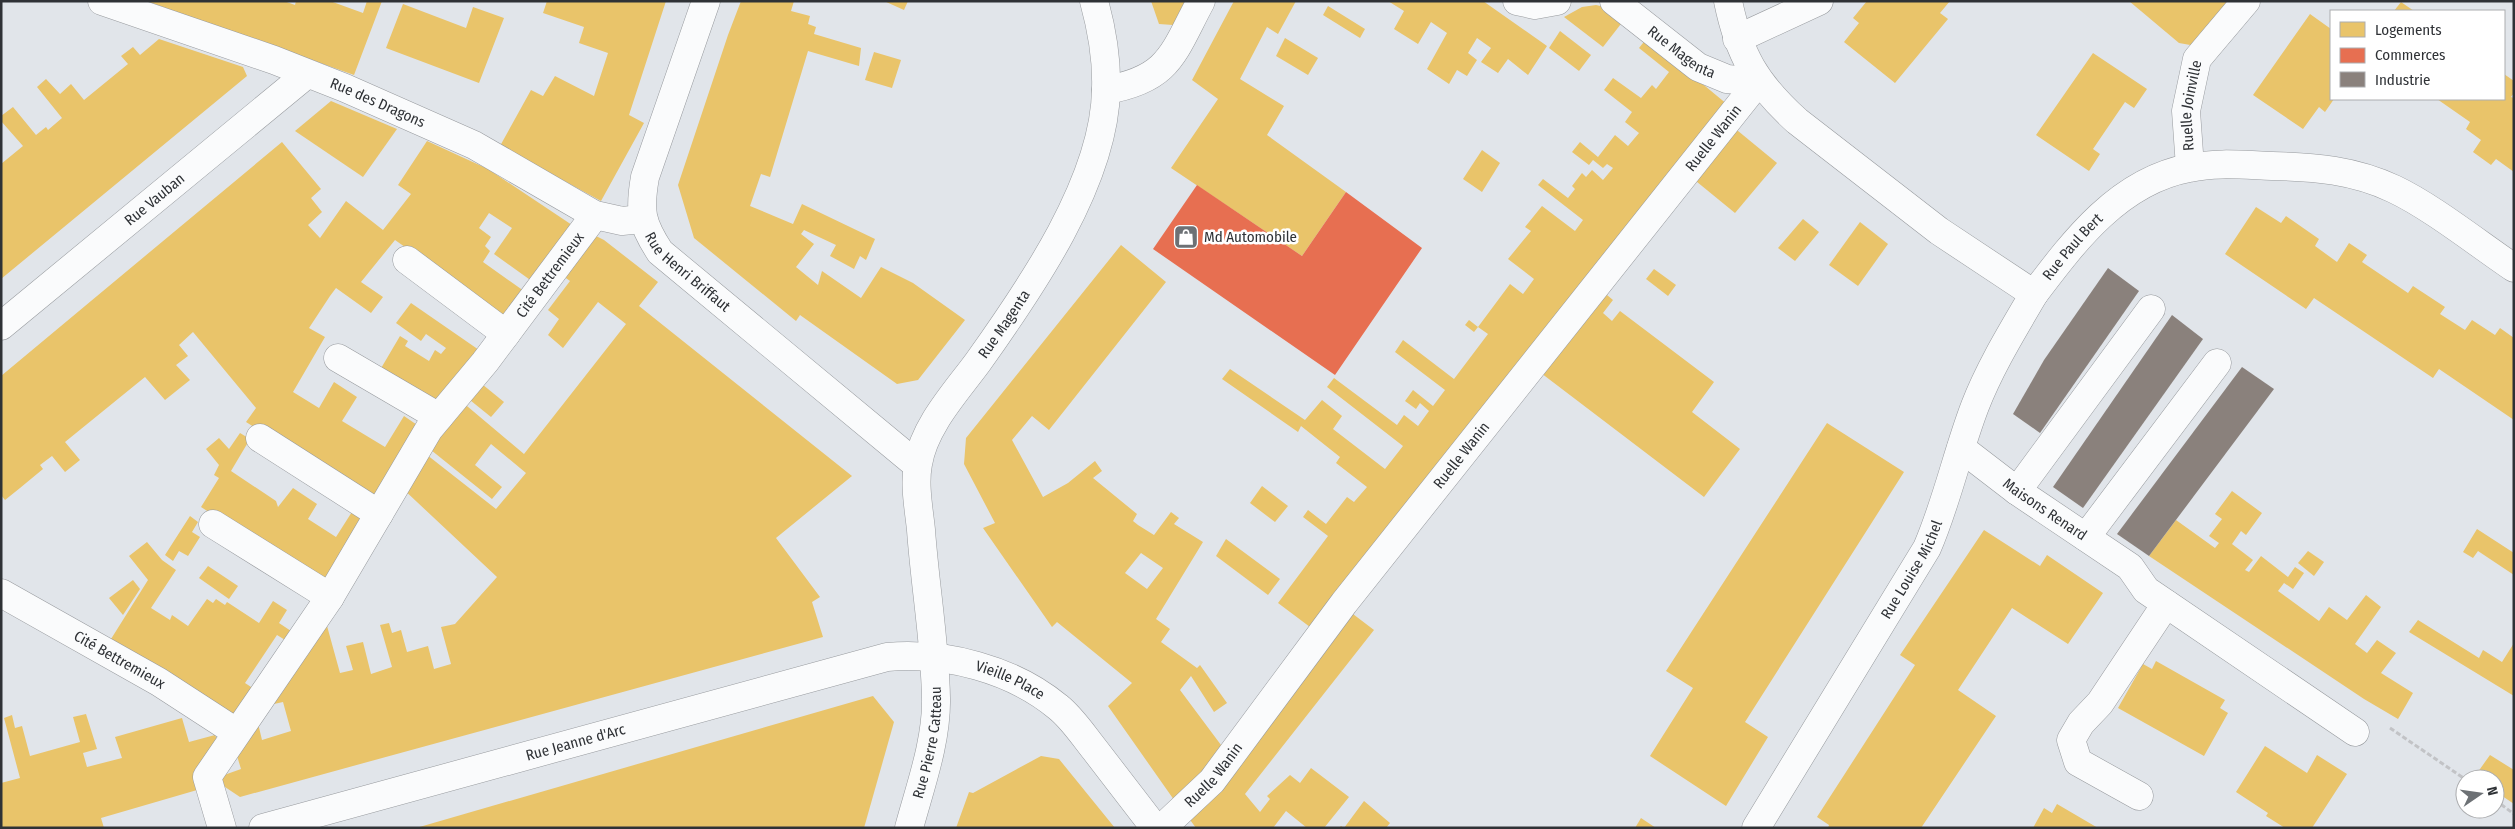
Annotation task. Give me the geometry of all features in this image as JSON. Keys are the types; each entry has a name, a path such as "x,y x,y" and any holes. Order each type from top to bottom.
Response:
{"street":[{"name":"Rue des Dragons","path":"102,1 307,74 474,145 595,215 622,220 642,219"},
{"name":"Rue Henri Briffaut","path":"706,1 645,177 642,219 660,252 917,465"},
{"name":"Rue Magenta","path":"933,656 923,556 917,465 936,420 1007,320 1037,273 1063,227 1094,154 1102,122 1106,90 1105,54 1094,1"},
{"path":"1106,90 1132,86 1152,76 1170,59 1201,1"},
{"path":"1516,1 1535,5 1557,1"},
{"name":"Rue Magenta","path":"1614,1 1698,66 1712,74 1727,79 1758,82"},
{"name":"Rue Paul Bert","path":"1728,1 1737,39 1758,82 1797,121 1931,225 2034,294 2071,245 2127,194 2150,180 2190,167 2226,164 2324,168 2367,178 2395,189 2418,203 2514,268"},
{"path":"1737,39 1819,1"},
{"name":"Ruelle Joinville","path":"2190,167 2186,111 2197,60 2246,1"},
{"name":"Rue Vauban","path":"1,326 307,74"},
{"name":"Ruelle Wanin","path":"1162,828 1184,810 1218,773 1344,603 1758,82"},
{"name":"Cité Bettremieux","path":"222,828 207,777 330,597 429,429 506,334 595,215"},
{"path":"407,260 506,334"},
{"name":"Rue Louise Michel","path":"1756,828 1927,548 1939,520 1976,405 1995,364 2034,294"},
{"path":"2017,491 2151,309"},
{"path":"338,358 439,417"},
{"path":"2086,537 2217,363"},
{"path":"260,438 380,514"},
{"name":"Maisons Renard","path":"1961,448 2017,491 2130,567 2146,590 2166,604"},
{"path":"213,524 330,597"},
{"name":"Cité Bettremieux","path":"1,593 159,682 236,732"},
{"path":"2139,796 2078,762 2071,740 2081,723 2100,703 2166,604 2355,732"},
{"name":"Vieille Place","path":"887,657 933,656 980,667 1022,684 1059,707 1075,724 1155,828"},
{"name":"Rue Pierre Catteau","path":"909,828 935,718 933,656"},
{"name":"Rue Jeanne d'Arc","path":"263,828 887,657"}],"building: Logements":[{"path":"146,1 284,1 295,5 296,1 330,1 363,13 367,1 382,1 354,75"},
{"path":"547,1 666,1 629,115 644,123 601,201 500,146 531,90 543,96 555,76 594,96 608,53 579,43 584,27 543,13"},
{"path":"741,1 794,1 791,11 810,16 808,24 816,27 814,34 861,48 859,66 808,51 770,177 761,174 750,206 793,224 802,204 875,239 866,260 860,256 854,269 830,256 836,245 804,230 801,234 814,244 796,267 818,285 822,271 861,298 881,267 913,283 965,320 918,380 897,384 800,315 796,321 694,238 678,185"},
{"path":"884,1 908,1 904,10"},
{"path":"1151,1 1185,1 1173,25 1159,24"},
{"path":"1234,1 1296,1 1278,34 1267,27 1240,79 1284,106 1267,135 1346,192 1302,256 1171,168 1218,99 1192,80"},
{"path":"1388,1 1483,1 1547,46 1528,75 1508,59 1498,73 1481,62 1491,48 1477,38 1468,53 1477,60 1467,76 1457,70 1449,84 1427,69 1447,33 1431,22 1418,44 1394,29 1404,11"},
{"path":"1867,1 1950,1 1940,13 1948,19 1895,83 1844,42 1859,23 1853,18"},
{"path":"2129,1 2231,1 2196,46 2179,43"},
{"path":"2401,2 2413,10 2395,10"},
{"path":"403,4 466,28 473,7 504,18 479,83 386,48"},
{"path":"1596,5 1609,8 1624,20 1603,47 1564,17 1582,7"},
{"path":"1328,6 1365,29 1360,38 1323,15"},
{"path":"2310,14 2330,28 2330,100 2333,100 2325,112 2319,107 2303,129 2253,95"},
{"path":"1560,31 1591,55 1579,71 1549,48"},
{"path":"1285,38 1318,58 1308,75 1276,56"},
{"path":"1647,38 1728,105 1314,630 1278,603 1328,536 1303,517 1308,510 1326,524 1347,497 1354,502 1367,487 1336,463 1340,457 1301,426 1298,432 1222,379 1230,369 1305,420 1322,400 1342,416 1333,429 1385,469 1403,446 1327,387 1334,378 1397,425 1404,415 1418,426 1429,411 1420,403 1416,409 1405,401 1413,390 1433,406 1445,390 1395,352 1403,340 1454,379 1488,334 1478,327 1510,284 1523,294 1534,279 1508,259 1531,231 1525,227 1542,206 1575,231 1583,220 1538,185 1543,179 1568,198 1575,189 1572,186 1582,173 1586,177 1592,170 1603,180 1613,168 1607,164 1603,168 1593,160 1589,165 1572,152 1580,142 1598,157 1615,135 1628,146 1639,133 1625,122 1632,112 1604,90 1613,78 1641,98 1652,85 1656,89 1669,72 1639,48"},
{"path":"159,39 243,67 247,76 1,279 1,164 23,146 1,121 1,116 13,107 36,135 46,127 48,130 62,118 37,87 46,79 60,94 71,84 84,100 128,64 121,56 133,47 140,55"},
{"path":"874,52 901,60 892,88 865,80"},
{"path":"2093,53 2147,89 2134,108 2125,102 2093,149 2100,154 2089,171 2036,135"},
{"path":"2505,75 2514,81 2514,93 2511,97 2514,98 2514,172 2496,159 2491,165 2473,152 2481,140 2466,129 2470,122 2438,100 2505,100"},
{"path":"331,101 397,129 363,177 295,131"},
{"path":"1732,126 1777,163 1735,213 1691,177"},
{"path":"427,141 488,169 578,229 540,287 494,254 512,228 489,213 479,228 491,237 485,246 490,251 483,262 531,296 512,322 395,240 361,282 383,297 371,313 336,288 330,296 309,328 325,337 293,392 319,408 334,382 357,397 342,421 385,447 404,416 423,429 378,503 246,422 256,408 193,332 179,345 188,356 176,365 190,380 165,400 145,377 65,442 80,460 65,472 52,456 40,465 43,469 5,500 1,495 1,376 282,142 321,189 311,198 322,212 308,225 320,238 346,201 383,230 411,194 398,185"},
{"path":"1482,150 1500,163 1482,192 1463,179"},
{"path":"2256,207 2281,223 2286,216 2319,239 2315,246 2337,262 2349,243 2367,255 2362,262 2408,293 2413,286 2445,307 2440,314 2465,330 2472,320 2495,335 2500,328 2514,338 2514,420 2439,369 2433,378 2314,298 2306,309 2225,254"},
{"path":"1803,219 1819,232 1795,261 1778,248"},
{"path":"1860,222 1888,244 1858,286 1829,265"},
{"path":"590,233 604,240 658,282 639,306 852,476 776,538 820,597 812,602 823,637 240,797 213,779 241,769 234,746 256,715 262,740 291,731 283,702 274,704 271,692 324,615 340,673 353,670 346,646 363,642 371,674 392,667 380,625 389,623 392,633 401,630 407,652 428,646 434,669 451,664 441,627 455,624 497,577 401,487 422,451 496,509 526,473 491,444 475,465 502,487 492,499 426,446 461,401 524,454 626,324 598,302 563,348 548,335 559,319 548,310 570,281 559,273"},
{"path":"1121,245 1166,282 1049,430 1032,416 1012,440 1043,497 1068,483 1095,461 1102,471 1093,478 1137,514 1133,521 1138,525 1154,535 1171,512 1179,518 1174,524 1203,542 1156,619 1170,629 1161,642 1197,668 1200,665 1227,703 1214,712 1191,676 1180,690 1221,745 1239,726 1179,807 1108,706 1132,683 1057,622 1052,627 983,528 995,523 964,464 966,438","holes":["1141,553 1163,568 1147,589 1125,573"]},
{"path":"1654,269 1676,285 1668,296 1646,279"},
{"path":"1601,290 1613,300 1603,313 1612,321 1620,311 1714,382 1692,412 1740,449 1704,497 1537,370"},
{"path":"411,303 479,350 441,406 380,370 400,336 408,341 405,346 429,361 435,350 441,354 446,348 426,334 421,341 396,323"},
{"path":"1469,320 1478,327 1474,332 1465,325"},
{"path":"477,380 504,402 491,417 465,396"},
{"path":"1827,423 1904,472 1745,722 1768,737 1726,806 1650,756 1693,688 1666,671"},
{"path":"240,433 250,439 231,471 276,501 278,507 293,488 317,504 308,519 336,537 357,504 372,514 327,588 201,507 219,478 214,475 219,465 206,449 219,438 229,449"},
{"path":"1262,486 1288,506 1275,522 1250,503"},
{"path":"2232,491 2262,513 2246,535 2241,531 2232,544 2253,560 2245,570 2249,572 2261,556 2288,577 2295,567 2304,573 2293,589 2284,583 2278,591 2319,621 2329,607 2347,620 2366,595 2381,607 2355,644 2367,653 2377,640 2396,653 2381,673 2413,693 2398,719 2364,699 2149,556 2176,520 2215,548 2219,543 2209,536 2222,519 2215,514"},
{"path":"190,516 198,522 192,532 200,537 188,556 179,551 173,561 165,555"},
{"path":"2477,529 2514,553 2514,575 2478,551 2473,558 2463,552"},
{"path":"1984,530 2040,566 2047,555 2103,593 2068,644 2012,608 1958,690 1996,716 1921,828 1828,828 1829,825 1817,817 1915,665 1900,655"},
{"path":"1226,539 1280,579 1268,595 1216,556"},
{"path":"147,542 162,560 176,570 151,608 170,620 172,615 188,626 207,599 213,603 216,599 225,605 227,602 259,623 273,601 287,610 279,623 297,635 290,643 277,635 245,683 257,691 236,722 111,639 148,580 129,556"},
{"path":"2308,551 2324,562 2314,576 2298,563"},
{"path":"208,566 238,586 229,599 199,578"},
{"path":"133,580 140,589 123,615 109,598"},
{"path":"1349,611 1374,630 1245,794 1260,812 1270,799 1267,796 1290,775 1300,783 1311,768 1349,797 1324,828 1307,828 1286,811 1273,828 1196,828 1185,813"},
{"path":"2418,620 2479,658 2483,650 2502,662 2514,643 2514,696 2409,632"},
{"path":"2156,661 2225,700 2220,708 2228,713 2204,756 2118,708 2143,664 2152,669"},
{"path":"873,696 894,722 864,828 416,828"},
{"path":"86,714 97,749 83,753 87,767 122,758 115,737 182,718 189,742 215,735 221,748 204,788 101,818 104,828 1,828 1,783 20,778 4,718 12,715 15,728 22,726 30,756 80,742 73,717"},
{"path":"2265,746 2307,773 2317,755 2347,774 2312,828 2285,828 2266,816 2268,813 2236,792"},
{"path":"2490,755 2514,770 2514,804 2505,798 2505,769 2480,769"},
{"path":"1041,756 1059,759 1115,828 956,828 969,792 973,793"},
{"path":"1364,801 1390,823 1386,828 1344,828"},
{"path":"2057,804 2098,828 2033,828 2044,808 2052,813"},
{"path":"1641,818 1656,828 1635,828"}],"building: Commerces":[{"path":"1197,185 1302,256 1346,192 1422,248 1335,375 1153,249"}],"building: Industrie":[{"path":"2108,268 2139,291 2040,433 2013,414 2044,360"},
{"path":"2172,315 2203,339 2083,508 2053,487"},
{"path":"2242,367 2274,389 2149,556 2117,534"}],"place":[{"name":"Md Automobile","path":"1186,237"}]}
